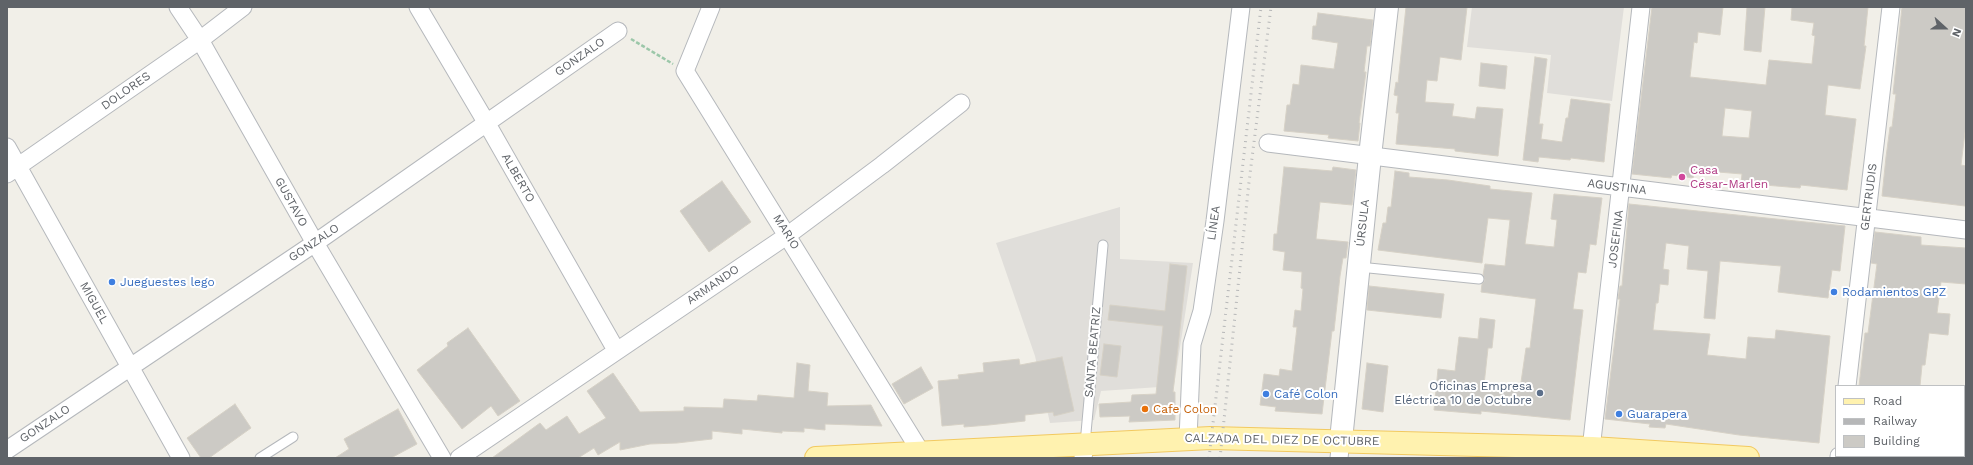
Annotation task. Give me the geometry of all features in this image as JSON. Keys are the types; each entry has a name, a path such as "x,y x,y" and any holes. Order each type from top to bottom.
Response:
{"main road":[{"name":"CALZADA DEL DIEZ DE OCTUBRE","path":"816,458 922,454 1084,451 1188,439 1340,449 1591,453 1748,458"}],"street":[{"name":"GUSTAVO","path":"178,7 200,40 315,243 442,458"},
{"name":"DOLORES","path":"13,170 200,40 244,7"},
{"name":"ALBERTO","path":"418,7 486,122 616,350"},
{"path":"685,71 711,7"},
{"name":"LÍNEA","path":"1188,439 1192,344 1202,311 1241,7"},
{"name":"ÚRSULA","path":"1340,449 1358,267 1387,7"},
{"name":"JOSEFINA","path":"1591,453 1641,7"},
{"name":"GERTRUDIS","path":"1847,385 1891,7"},
{"name":"GONZALO","path":"7,450 315,243 618,31"},
{"name":"MARIO","path":"685,71 788,235 922,454"},
{"name":"ARMANDO","path":"459,458 616,350 788,235 882,165 961,102"},
{"name":"AGUSTINA","path":"1268,143 1966,230"},
{"name":"MIGUEL","path":"7,147 13,170 181,458"}],"lane":[{"name":"SANTA BEATRIZ","path":"1084,451 1103,246"},
{"path":"1358,267 1478,279"},
{"path":"260,458 293,437"}],"path":[{"path":"618,31 685,71"}],"shaded area":[{"path":"1472,7 1624,7 1612,101 1547,93 1551,55 1467,47"},
{"path":"1120,207 1120,259 1193,263 1174,386 1101,391 1094,420 1050,423 1035,356 996,243"}],"building":[{"path":"1406,7 1467,7 1461,60 1440,57 1437,81 1427,80 1425,102 1454,104 1452,116 1475,119 1477,107 1503,109 1498,156 1455,151 1455,149 1396,144 1399,113 1396,113 1398,96 1394,95 1396,82 1398,83"},
{"path":"1652,7 1723,7 1720,35 1698,32 1697,43 1694,42 1690,77 1766,85 1769,60 1812,64 1815,36 1812,35 1814,23 1791,20 1792,7 1868,7 1864,46 1866,46 1860,89 1828,85 1825,115 1856,119 1847,190 1801,185 1800,188 1741,183 1742,174 1718,172 1694,171 1693,178 1672,175 1671,178 1632,174","holes":["1725,108 1752,111 1749,138 1722,136"]},
{"path":"1747,7 1765,7 1761,52 1744,50"},
{"path":"1902,7 1966,7 1966,124 1961,165 1966,166 1965,206 1882,196 1890,127 1892,127 1896,94 1893,94"},
{"path":"1318,13 1373,20 1370,46 1367,46 1364,72 1366,72 1358,141 1328,138 1329,135 1284,131 1287,105 1290,105 1293,84 1299,85 1301,65 1334,69 1338,43 1312,39 1313,26 1316,26"},
{"path":"1535,57 1547,59 1539,124 1543,124 1541,139 1562,142 1571,99 1610,104 1604,162 1571,158 1570,160 1539,157 1538,162 1523,160"},
{"path":"1481,63 1507,66 1505,89 1479,86"},
{"path":"1284,167 1332,171 1333,167 1356,170 1352,205 1320,202 1316,239 1348,242 1346,258 1343,258 1340,276 1322,414 1275,411 1276,407 1260,405 1264,374 1279,376 1280,369 1292,371 1297,327 1293,327 1295,310 1301,311 1303,289 1301,288 1302,272 1283,270 1285,252 1273,250 1274,234 1277,234"},
{"path":"1395,171 1409,173 1409,177 1448,180 1490,186 1490,189 1532,193 1525,244 1554,247 1557,220 1551,219 1554,194 1602,198 1596,245 1590,244 1586,273 1578,272 1573,309 1583,310 1570,420 1481,411 1481,414 1434,410 1438,369 1455,371 1459,337 1478,339 1480,318 1495,320 1492,348 1488,348 1484,385 1520,389 1526,348 1530,348 1536,299 1481,292 1482,284 1485,280 1483,275 1485,264 1505,266 1510,220 1488,218 1482,263 1378,250 1383,223 1386,223 1388,207 1391,207"},
{"path":"722,181 751,222 709,252 680,211"},
{"path":"1629,204 1845,226 1840,271 1832,270 1828,298 1778,292 1781,266 1720,261 1715,319 1704,318 1708,271 1687,269 1689,246 1666,243 1663,269 1669,270 1668,285 1660,284 1658,303 1656,303 1653,330 1710,334 1707,355 1746,359 1748,337 1775,339 1776,330 1830,336 1819,443 1739,435 1666,424 1665,428 1649,427 1650,424 1605,419 1620,299 1618,299 1620,286 1622,286"},
{"path":"1875,232 1921,237 1921,245 1966,248 1966,284 1941,282 1937,313 1950,314 1948,335 1929,333 1925,365 1922,365 1920,385 1859,385 1865,333 1868,333 1877,264 1871,263"},
{"path":"1170,264 1187,266 1173,392 1175,392 1175,420 1129,422 1130,416 1100,417 1099,404 1131,402 1132,395 1156,394 1163,326 1108,320 1110,305 1165,311"},
{"path":"1369,286 1444,294 1441,318 1367,310"},
{"path":"468,328 520,401 498,416 491,406 462,429 417,370 448,346 447,343"},
{"path":"1104,344 1121,346 1117,377 1100,375"},
{"path":"1062,357 1074,411 1054,416 1053,412 1025,415 1025,421 964,427 964,424 942,426 938,381 959,379 958,375 984,372 983,363 1019,359 1020,365"},
{"path":"797,363 810,365 808,391 828,393 827,406 871,405 882,426 825,424 825,430 804,428 804,432 782,431 782,433 742,429 742,434 712,431 712,439 650,444 620,450 620,442 598,455 594,448 578,458 492,458 540,423 546,430 567,416 579,434 606,418 587,391 613,373 640,412 684,411 684,407 723,408 724,399 757,401 758,395 794,398"},
{"path":"1367,363 1388,366 1383,412 1362,409"},
{"path":"921,367 933,388 904,404 892,384"},
{"path":"235,404 251,428 209,458 201,458 187,438"},
{"path":"398,409 417,444 391,458 335,458 349,449 344,439"}],"railway":[{"path":"1209,458 1261,7"},
{"path":"1220,458 1249,182 1271,7"}],"place":[{"name":"Casa César-Marlen","path":"1682,177"},
{"name":"Jueguestes lego","path":"112,282"},
{"name":"Rodamientos GPZ","path":"1834,292"},
{"name":"Oficinas Empresa Eléctrica 10 de Octubre","path":"1540,393"},
{"name":"Café Colon","path":"1266,394"},
{"name":"Cafe Colon","path":"1145,409"},
{"name":"Guarapera","path":"1619,414"}]}
